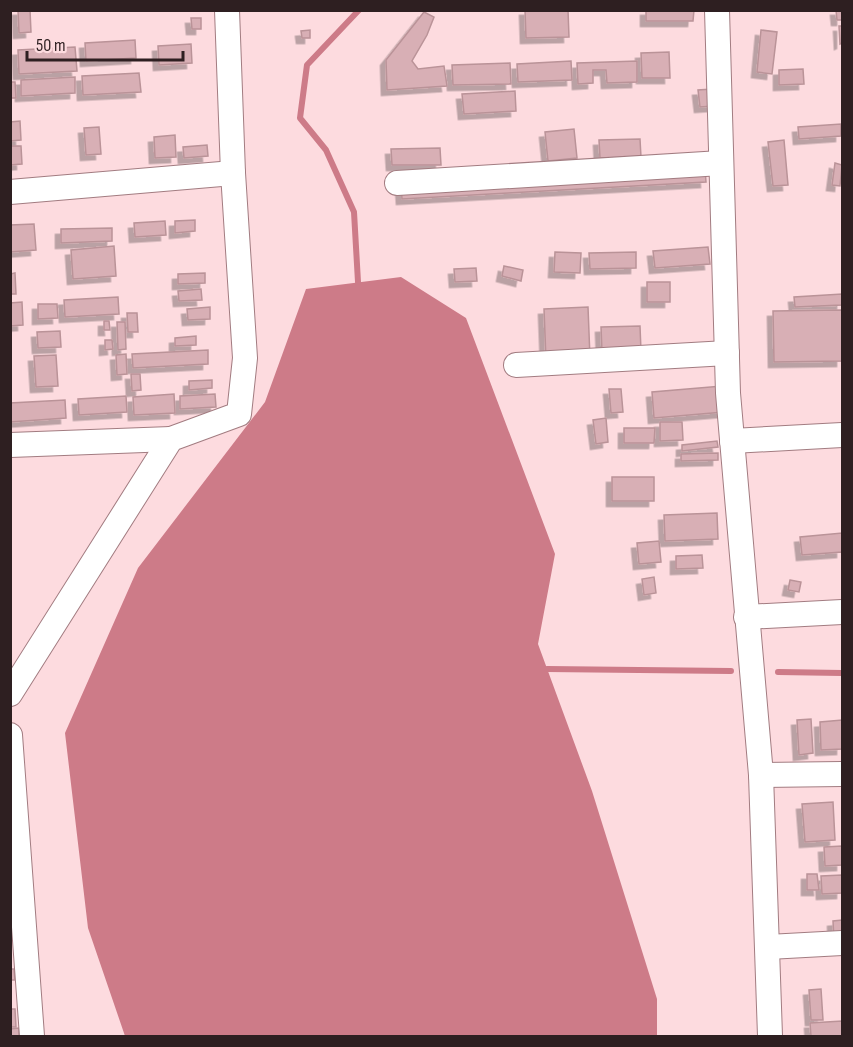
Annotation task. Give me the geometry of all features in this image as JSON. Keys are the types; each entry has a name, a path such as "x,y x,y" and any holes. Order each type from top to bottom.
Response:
{"street":[{"path":"10,445 171,439 239,414 245,358 233,173 227,10"},
{"path":"717,10 732,441 761,775 770,1036"},
{"path":"397,183 721,163"},
{"path":"10,192 233,173"},
{"path":"516,365 728,352"},
{"path":"732,441 843,435"},
{"path":"10,694 171,439"},
{"path":"746,617 843,612"},
{"path":"10,735 32,1036"},
{"path":"761,775 843,774"},
{"path":"768,947 843,943"}],"shaded area":[{"path":"401,277 466,318 555,554 538,644 592,791 657,999 657,1036 125,1036 88,928 65,733 138,568 265,402 306,289"}],"building":[{"path":"18,10 30,10 31,32 19,33"},
{"path":"525,10 568,10 569,37 526,38"},
{"path":"646,10 694,10 693,21 646,21"},
{"path":"836,10 842,10 842,20 837,20"},
{"path":"424,12 434,17 412,61 418,69 444,66 447,86 387,90 386,60"},
{"path":"191,18 201,18 201,29 192,29"},
{"path":"839,26 842,26 842,43 840,44"},
{"path":"310,30 310,38 302,38 301,31"},
{"path":"761,30 777,32 772,74 757,72"},
{"path":"135,40 136,58 86,61 85,43"},
{"path":"191,44 192,63 159,65 158,46"},
{"path":"75,47 77,71 19,74 18,50"},
{"path":"669,52 670,78 642,78 641,53"},
{"path":"571,61 572,80 518,82 517,64"},
{"path":"637,61 637,82 607,83 606,70 593,70 593,83 578,84 577,63"},
{"path":"510,63 511,84 453,85 452,65"},
{"path":"803,69 804,84 779,85 779,70"},
{"path":"139,73 141,92 83,95 82,76"},
{"path":"75,77 75,93 21,96 21,80"},
{"path":"10,82 15,82 16,98 10,98"},
{"path":"712,89 713,106 700,107 698,90"},
{"path":"515,91 516,111 464,114 462,94"},
{"path":"20,121 21,140 10,141 10,122"},
{"path":"841,124 841,136 799,139 798,127"},
{"path":"99,127 101,154 86,155 84,128"},
{"path":"574,129 577,158 548,161 545,132"},
{"path":"175,135 176,157 155,158 154,137"},
{"path":"640,139 641,157 600,158 599,140"},
{"path":"784,140 788,185 773,186 768,142"},
{"path":"207,145 208,156 184,158 183,147"},
{"path":"10,146 21,146 22,164 10,165"},
{"path":"440,148 441,165 392,165 391,149"},
{"path":"704,155 706,182 402,199 400,172"},
{"path":"835,163 842,165 840,186 832,185"},
{"path":"195,220 195,231 175,233 175,221"},
{"path":"165,221 166,235 135,237 134,223"},
{"path":"34,224 36,250 10,252 10,225"},
{"path":"112,228 112,241 61,243 61,229"},
{"path":"114,246 116,276 73,279 71,250"},
{"path":"708,247 710,264 655,268 653,251"},
{"path":"555,252 581,253 580,273 554,272"},
{"path":"636,252 636,268 590,269 589,253"},
{"path":"504,266 523,270 521,281 502,276"},
{"path":"476,268 477,281 455,282 454,269"},
{"path":"15,273 16,294 10,294 10,274"},
{"path":"205,273 205,283 178,284 178,274"},
{"path":"647,282 670,282 670,302 647,302"},
{"path":"201,289 202,300 179,301 178,291"},
{"path":"842,294 842,305 795,307 794,297"},
{"path":"118,297 119,314 65,317 64,300"},
{"path":"22,302 23,325 10,326 10,303"},
{"path":"38,304 57,304 58,318 38,319"},
{"path":"210,307 210,319 188,320 187,309"},
{"path":"588,307 590,358 546,360 544,309"},
{"path":"842,310 842,361 774,362 773,311"},
{"path":"127,313 137,313 138,332 128,332"},
{"path":"104,321 109,321 110,330 104,330"},
{"path":"117,322 125,322 126,349 118,350"},
{"path":"640,326 641,351 602,352 601,327"},
{"path":"60,331 61,347 38,348 37,332"},
{"path":"196,336 196,345 175,346 175,338"},
{"path":"105,340 112,340 113,349 105,350"},
{"path":"208,350 208,364 133,368 132,354"},
{"path":"126,354 127,374 117,375 116,355"},
{"path":"56,355 58,386 36,387 34,356"},
{"path":"131,374 140,374 141,390 132,391"},
{"path":"212,380 212,388 189,390 189,381"},
{"path":"722,386 724,412 654,418 652,392"},
{"path":"609,389 621,389 623,412 611,413"},
{"path":"174,394 175,413 134,415 133,397"},
{"path":"215,394 216,407 180,409 180,396"},
{"path":"126,396 127,412 79,415 78,399"},
{"path":"65,400 66,418 10,422 10,403"},
{"path":"606,418 608,442 596,444 593,420"},
{"path":"660,422 682,422 683,440 660,441"},
{"path":"624,428 655,428 654,443 624,443"},
{"path":"717,441 718,447 682,451 682,445"},
{"path":"718,453 718,460 681,461 681,454"},
{"path":"612,477 654,477 654,501 612,501"},
{"path":"717,513 718,539 665,541 664,515"},
{"path":"842,533 842,552 802,555 800,537"},
{"path":"659,541 661,562 639,564 637,543"},
{"path":"702,555 703,568 676,569 676,556"},
{"path":"654,577 656,593 644,595 642,579"},
{"path":"790,580 801,582 799,592 788,590"},
{"path":"811,719 813,753 799,755 797,720"},
{"path":"842,720 842,749 821,750 820,722"},
{"path":"833,802 835,840 805,842 802,804"},
{"path":"842,846 842,865 825,866 824,847"},
{"path":"807,874 817,874 819,890 807,890"},
{"path":"842,875 842,893 822,894 821,876"},
{"path":"842,920 842,940 834,941 833,921"},
{"path":"10,969 14,969 15,980 10,980"},
{"path":"821,989 823,1020 811,1020 809,990"},
{"path":"10,1009 15,1009 16,1027 10,1027"},
{"path":"842,1021 842,1036 811,1036 810,1023"},
{"path":"19,1028 19,1036 10,1036 10,1029"}],"waterway":[{"path":"358,282 354,212 326,150 300,118 307,65 359,10"},
{"path":"547,669 731,671"},
{"path":"778,672 842,673"}]}
